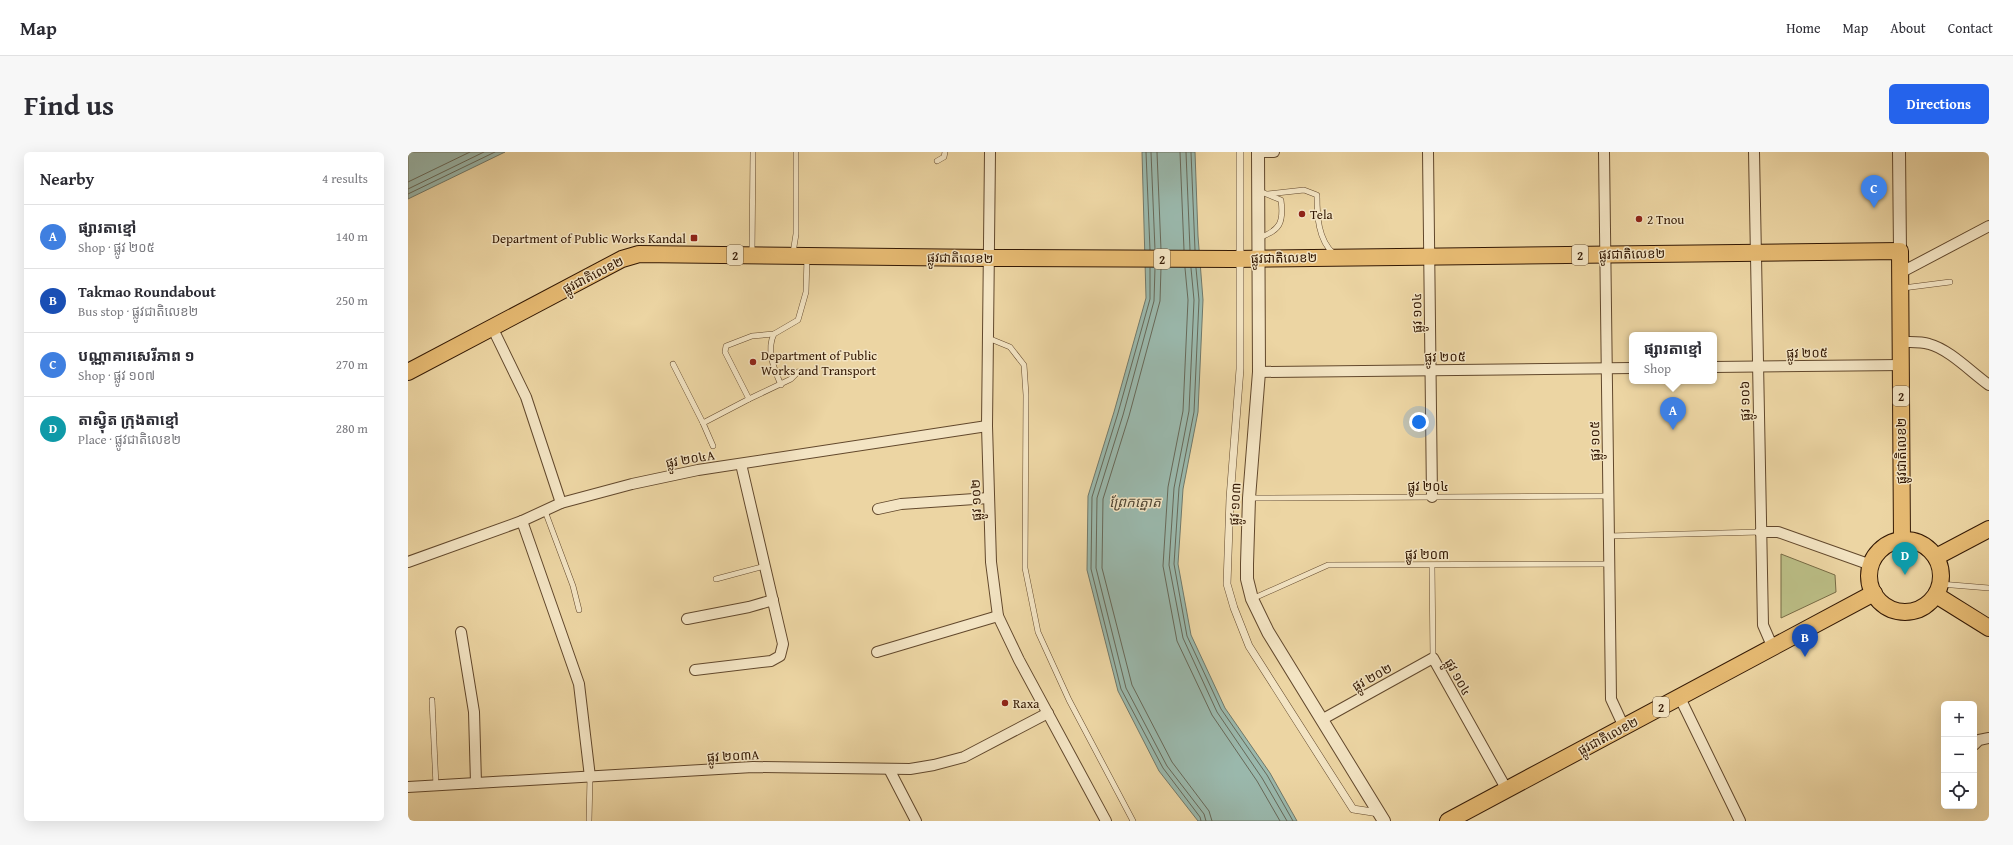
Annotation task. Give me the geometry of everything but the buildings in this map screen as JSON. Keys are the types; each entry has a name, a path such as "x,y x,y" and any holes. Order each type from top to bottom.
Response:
{"main road":[{"name":"ផ្លូវជាតិលេខ២","path":"408,372 622,259 639,254 1237,259 1900,251 1902,540"},
{"path":"1936,557 1989,529"},
{"path":"1902,540 1917,542 1930,550 1936,557 1941,571 1938,590 1928,604 1909,612 1898,611 1888,608 1874,593 1871,584 1871,565 1883,548 1894,542 1902,540"},
{"path":"1938,590 1989,628"},
{"name":"ផ្លូវជាតិលេខ២","path":"1448,821 1874,593"}],"street":[{"name":"ផ្លូវ ១០២","path":"990,152 987,426 991,562 998,616 1019,660 1106,821"},
{"path":"1240,152 1237,259 1240,369 1230,498 1227,584 1234,608 1249,646 1353,809 1382,817"},
{"path":"1258,152 1274,152"},
{"name":"ផ្លូវ ១០៣","path":"1258,152 1263,193 1259,238 1259,372 1249,498 1247,579 1252,599 1268,632 1382,817"},
{"name":"ផ្លូវ ១០៤","path":"1428,152 1432,497"},
{"name":"ផ្លូវ ១០៥","path":"1604,152 1611,699 1624,727"},
{"name":"ផ្លូវ ១០៦","path":"1754,152 1762,626 1773,648"},
{"path":"1899,152 1900,251"},
{"path":"1900,281 1989,226"},
{"path":"492,328 526,397 561,503"},
{"path":"1901,342 1931,344 1944,351 1989,385"},
{"name":"ផ្លូវ ២០៥","path":"1717,367 1901,365"},
{"name":"ផ្លូវ ២០៥","path":"1259,372 1629,368"},
{"name":"ផ្លូវ ២០៤A","path":"408,562 522,521 561,503 632,484 698,470 987,426"},
{"path":"695,670 771,661 780,656 783,644 741,464"},
{"path":"878,509 901,504 989,498"},
{"path":"522,521 579,684 590,777"},
{"path":"1760,532 1778,532 1871,565"},
{"path":"687,619 748,607 773,600"},
{"path":"877,652 998,616"},
{"path":"461,632 474,712 476,783"},
{"name":"ផ្លូវ ១០៤","path":"1433,658 1507,790"},
{"name":"ផ្លូវ ២០២","path":"1323,719 1433,658"},
{"path":"1680,698 1740,821"},
{"name":"ផ្លូវ ២០៣A","path":"408,787 753,767 888,769 934,765 964,757 1048,713"},
{"path":"1977,742 1979,740 1989,738"},
{"path":"888,769 916,821"}],"lane":[{"path":"752,255 753,152"},
{"path":"749,399 728,359 725,352 726,346 752,336 774,334 798,320 806,292 796,234 796,152"},
{"path":"937,161 944,157 945,152"},
{"path":"1263,193 1304,190 1317,195 1319,226 1328,248 1338,258"},
{"path":"1259,238 1271,234 1280,225 1283,215 1281,200 1263,193"},
{"path":"1900,281 1950,282"},
{"path":"774,334 770,343 771,355 781,385"},
{"path":"988,338 1010,347 1024,365 1026,395 1025,568 1038,632 1069,700 1133,821"},
{"path":"673,364 713,446"},
{"path":"703,423 749,399 781,385 791,379 798,372"},
{"name":"ផ្លូវ ២០៤","path":"1249,498 1608,496"},
{"path":"544,511 573,586 579,610"},
{"path":"1609,536 1760,532"},
{"name":"ផ្លូវ ២០៣","path":"1252,599 1328,565 1432,566 1609,564"},
{"path":"716,579 765,566"},
{"name":"ផ្លូវ ១០៤","path":"1432,566 1433,658"},
{"path":"1938,590 1989,588"},
{"path":"432,700 436,786"},
{"path":"590,777 590,821"}],"green space":[{"path":"1781,554 1835,575 1836,592 1781,618"}],"water":[{"path":"408,152 505,152 408,199"},
{"name":"ព្រែកត្នោត","path":"1142,152 1195,152 1198,236 1203,300 1198,412 1183,489 1178,564 1191,635 1225,708 1270,773 1297,821 1198,821 1159,771 1118,691 1087,570 1088,496 1114,412 1146,298"}],"place":[{"name":"បណ្ណាគារសេរីភាព ១","path":"1874,208"},
{"name":"Tela","path":"1302,214"},
{"name":"2 Tnou","path":"1639,219"},
{"name":"Department of Public Works Kandal","path":"694,238"},
{"name":"Department of Public Works and Transport","path":"753,362"},
{"name":"ផ្សារតាខ្មៅ","path":"1673,430"},
{"name":"តាស្វុិត ក្រុងតាខ្មៅ","path":"1905,575"},
{"name":"Takmao Roundabout","path":"1805,657"},
{"name":"Raxa","path":"1005,703"}]}
